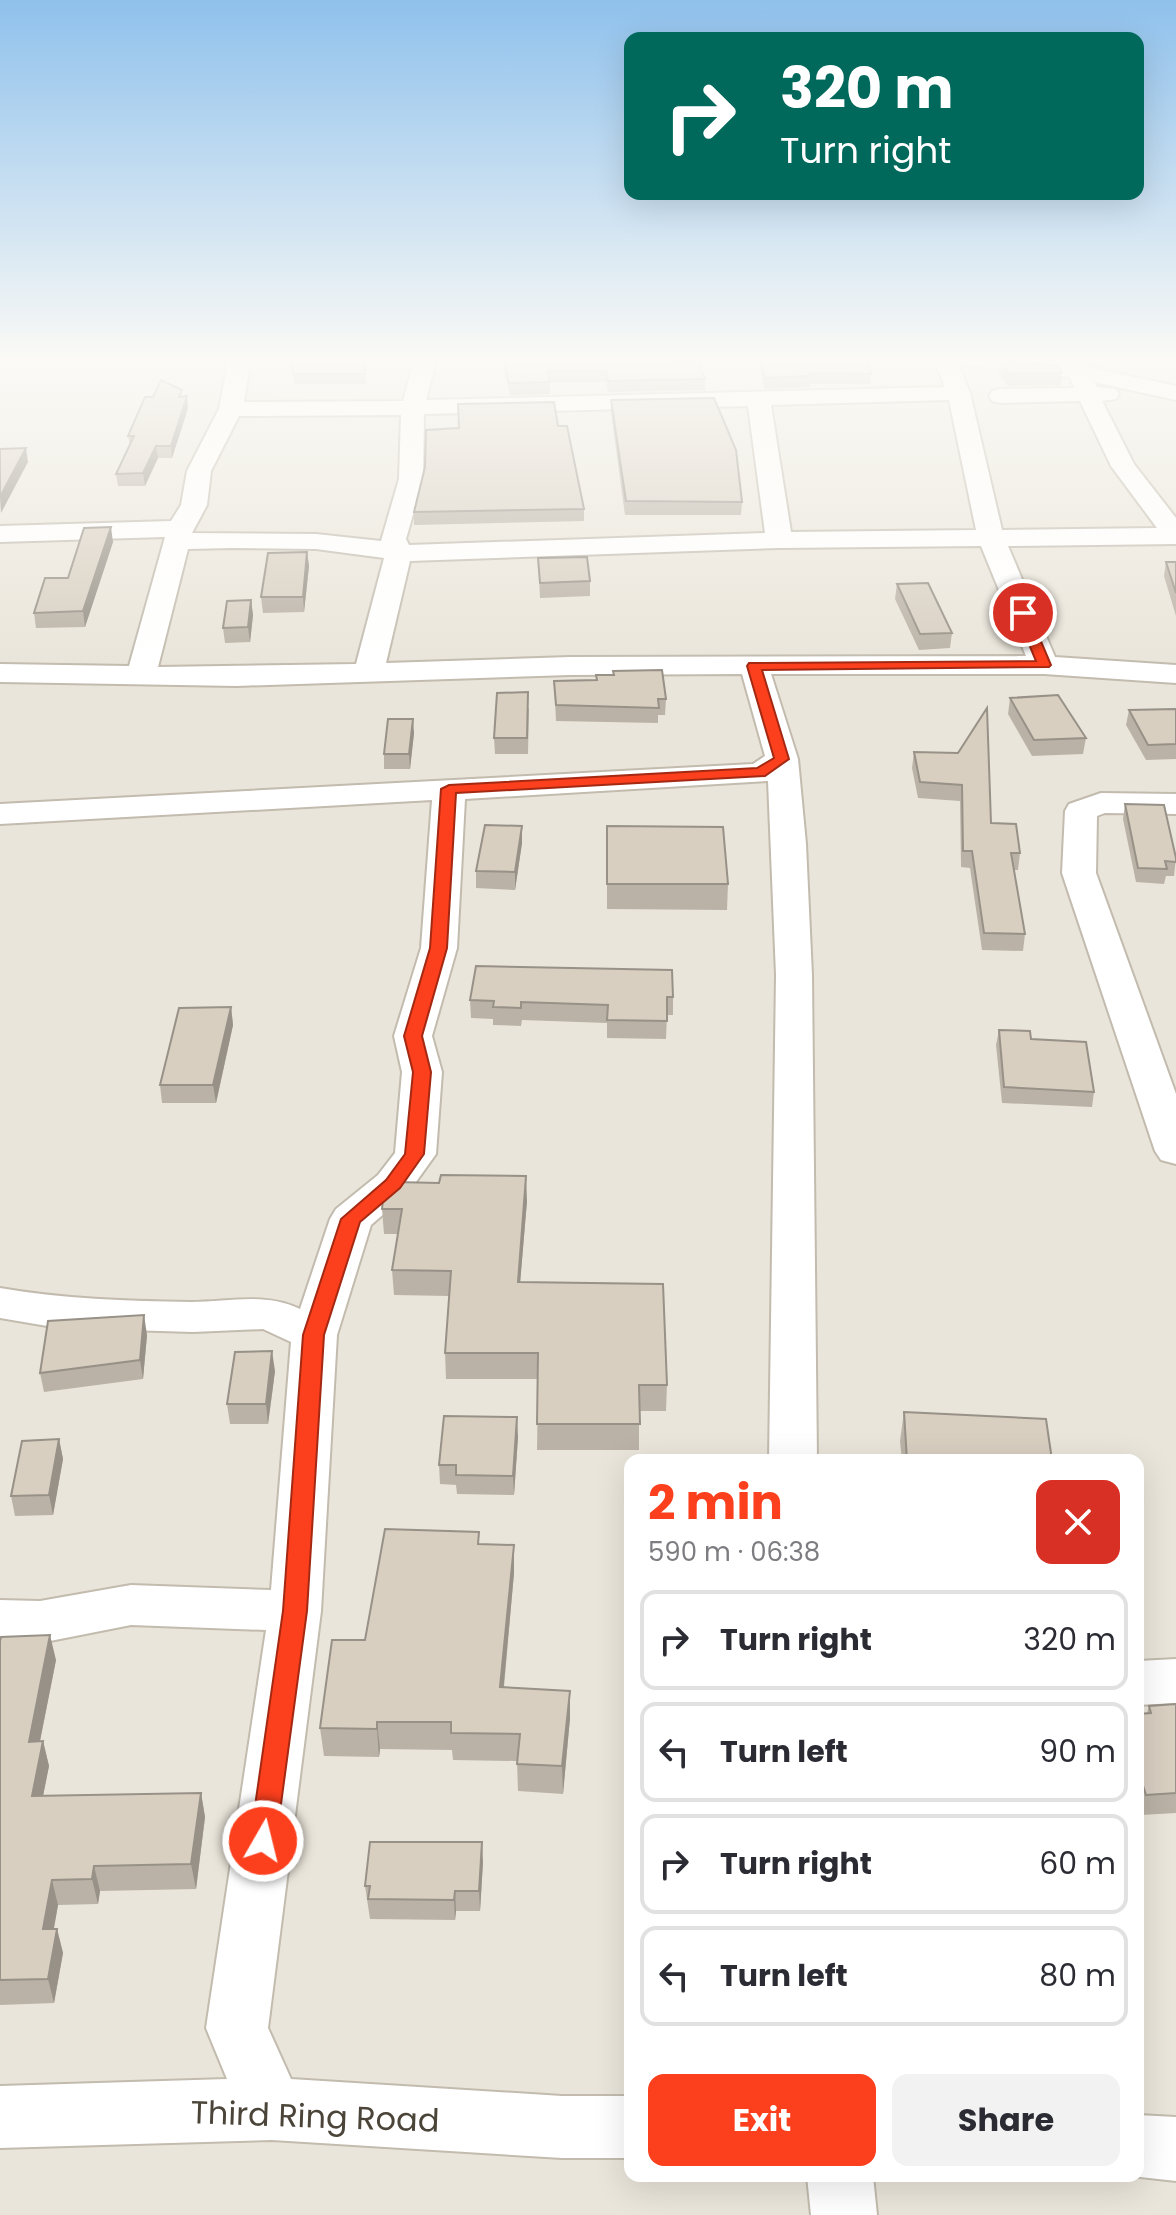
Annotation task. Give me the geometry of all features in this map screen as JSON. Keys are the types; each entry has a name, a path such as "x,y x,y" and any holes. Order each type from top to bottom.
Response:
{"street":[{"path":"141,675 178,535 194,505 199,471 204,460"},
{"path":"369,672 399,553 393,539 411,479 412,460"},
{"path":"768,460 779,540"},
{"path":"974,460 990,535 1044,665"},
{"path":"1120,460 1176,535"},
{"path":"0,534 308,539 353,542 399,553 990,535 1176,535"},
{"path":"0,673 237,677 570,666 1044,665 1176,674"},
{"path":"754,666 782,759 794,975 793,1454"},
{"path":"0,814 760,773 782,759"},
{"path":"272,2109 237,2028 295,1611 314,1335 351,1219 393,1184 415,1154 422,1072 413,1036 439,948 449,789"},
{"path":"1176,804 1101,803 1081,811 1079,873 1176,1151"},
{"path":"0,1303 74,1313 193,1317 269,1313 314,1335"},
{"path":"0,1621 40,1622 131,1605 295,1611"},
{"path":"1144,1683 1176,1681"},
{"name":"Third Ring Road","path":"0,2117 272,2109 562,2127 624,2127"},
{"path":"1144,2147 1176,2149"},
{"path":"841,2182 844,2215"}],"shaded area":[{"path":"0,460 1176,460 1176,2215 0,2215"}],"building":[{"path":"0,460 19,460 0,497"},
{"path":"122,460 149,460 143,473 116,474"},
{"path":"425,460 574,460 584,509 414,512"},
{"path":"620,460 737,460 742,502 626,501"},
{"path":"111,527 83,611 34,613 45,578 68,578 84,528"},
{"path":"307,552 303,597 261,597 268,553"},
{"path":"587,557 590,581 540,583 538,558"},
{"path":"1166,562 1176,562 1176,593"},
{"path":"928,583 952,633 920,634 897,584"},
{"path":"251,600 248,627 223,628 227,601"},
{"path":"662,670 666,699 658,699 659,708 556,705 554,681 597,680 596,675 614,675 613,671"},
{"path":"528,692 527,738 494,738 497,693"},
{"path":"1058,695 1086,738 1034,740 1010,698"},
{"path":"987,708 991,823 1016,824 1020,853 1011,853 1025,934 984,933 972,851 963,851 962,785 920,782 914,752 958,753"},
{"path":"1176,709 1176,744 1148,745 1129,710"},
{"path":"388,719 413,719 409,754 384,754"},
{"path":"1125,804 1164,805 1176,858 1176,862 1165,861 1167,869 1138,868"},
{"path":"485,825 522,826 515,872 476,871"},
{"path":"607,826 723,827 728,884 607,884"},
{"path":"476,966 672,970 673,997 667,997 667,1021 607,1020 608,1005 521,1002 521,1008 493,1007 494,1001 470,1000"},
{"path":"231,1007 213,1085 160,1085 179,1008"},
{"path":"999,1030 1030,1031 1031,1039 1086,1042 1094,1092 1004,1087"},
{"path":"441,1175 526,1176 518,1282 663,1284 667,1385 639,1385 640,1424 537,1424 538,1353 445,1353 451,1271 392,1270 402,1209 382,1209 384,1191 395,1182 439,1183"},
{"path":"144,1315 140,1360 40,1373 48,1321"},
{"path":"272,1351 266,1404 227,1404 235,1352"},
{"path":"904,1412 1046,1419 1051,1454 907,1454"},
{"path":"444,1416 517,1417 513,1476 456,1475 456,1465 439,1465"},
{"path":"59,1439 49,1495 11,1496 22,1441"},
{"path":"385,1529 479,1532 478,1544 514,1545 500,1687 570,1691 562,1766 517,1764 520,1734 451,1733 451,1722 377,1722 377,1729 320,1728 332,1640 365,1640"},
{"path":"50,1635 29,1742 43,1741 32,1796 201,1793 191,1864 94,1866 92,1879 52,1880 43,1929 57,1929 48,1979 0,1980 0,1641 1,1637"},
{"path":"1176,1704 1176,1793 1146,1795 1144,1789 1144,1714 1151,1713 1149,1706"},
{"path":"370,1842 482,1842 479,1891 455,1891 454,1900 368,1899 370,1886 365,1886"}],"route":[{"path":"263,1841 295,1611 314,1335 351,1219 393,1184 415,1154 422,1072 413,1036 439,948 449,789 760,773 782,759 754,666 1044,665 1023,613"}]}
